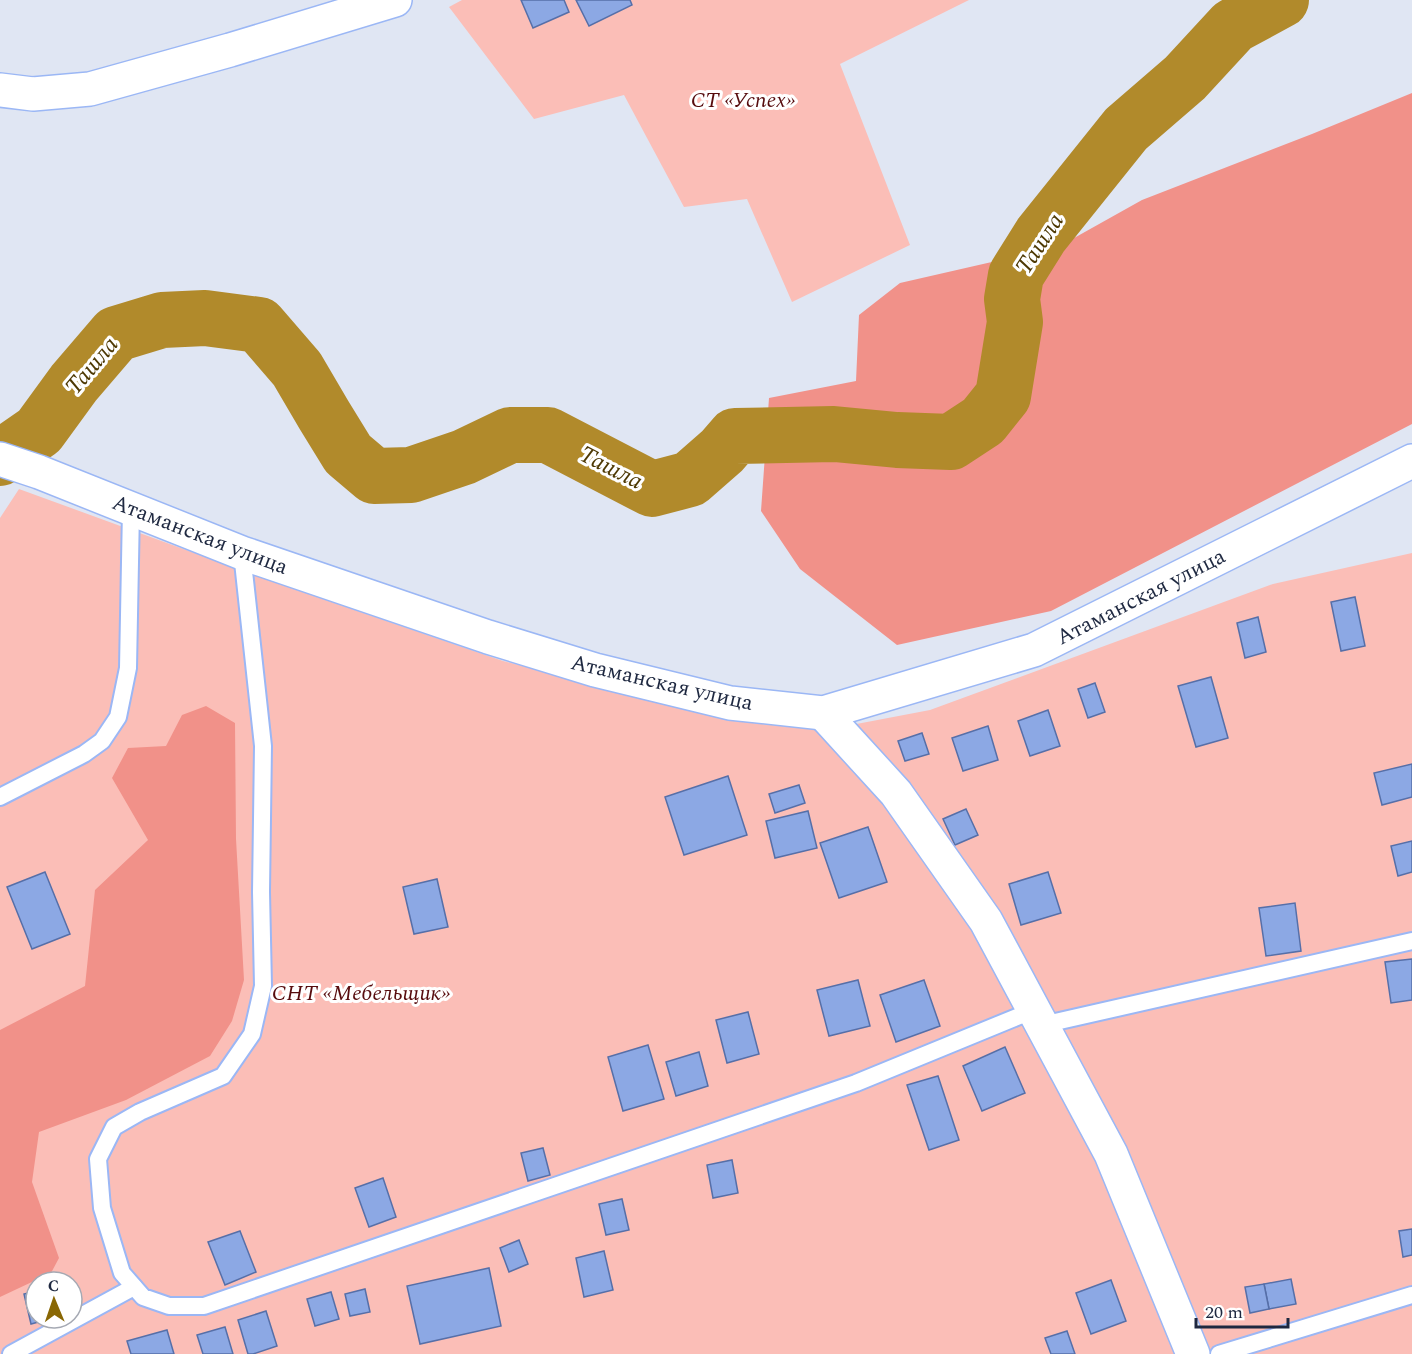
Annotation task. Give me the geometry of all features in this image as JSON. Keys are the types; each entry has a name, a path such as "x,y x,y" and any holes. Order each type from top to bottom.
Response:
{"street":[{"path":"0,90 33,94 90,89 395,0"},
{"name":"Атаманская улица","path":"0,459 39,472 242,553 488,637 595,670 730,703 823,713 1034,650 1412,461"},
{"path":"823,713 896,793 986,921 1111,1154 1193,1354"}],"lane":[{"path":"0,797 84,754 102,741 118,717 128,668 131,509"},
{"path":"242,553 263,746 261,892 263,986 252,1034 224,1076 140,1112 114,1127 98,1159 102,1208 122,1273 143,1297 169,1306 204,1306 856,1083 1038,1018 1412,942"},
{"path":"13,1354 134,1287"},
{"path":"1219,1354 1412,1295"}],"green space":[{"name":"СТ «Успех»","path":"462,0 969,0 840,64 910,245 792,302 747,199 684,207 624,95 534,119 449,7"},
{"name":"СНТ «Мебельщик»","path":"19,489 285,586 503,661 753,723 825,730 930,710 1273,584 1412,553 1412,1354 0,1354 0,518"}],"shaded area":[{"path":"1412,93 1412,424 1051,611 897,645 800,569 761,511 769,398 856,381 859,315 900,283 1058,247 1142,200"},
{"path":"206,706 235,723 236,839 244,980 232,1021 210,1056 126,1100 39,1132 32,1182 59,1258 53,1270 24,1270 24,1286 0,1297 0,1030 85,986 95,890 148,840 112,778 128,748 166,746 182,715"}],"building":[{"path":"521,0 564,0 569,12 533,28"},
{"path":"576,0 630,0 632,5 589,26"},
{"path":"1355,597 1365,646 1341,651 1331,602"},
{"path":"1258,617 1266,652 1245,658 1237,623"},
{"path":"1211,677 1228,738 1196,747 1178,686"},
{"path":"1095,683 1105,712 1088,718 1078,689"},
{"path":"1048,710 1060,746 1030,756 1018,721"},
{"path":"988,726 998,760 963,771 952,738"},
{"path":"922,733 929,754 905,761 898,741"},
{"path":"1412,764 1412,797 1382,805 1374,773"},
{"path":"728,776 747,835 684,855 665,797"},
{"path":"799,785 805,803 775,813 769,794"},
{"path":"966,809 978,835 955,845 943,819"},
{"path":"808,811 817,848 775,858 766,821"},
{"path":"868,827 887,882 839,898 820,843"},
{"path":"1412,841 1412,872 1398,876 1391,846"},
{"path":"45,872 70,934 32,949 7,887"},
{"path":"1048,872 1061,913 1021,925 1009,884"},
{"path":"437,879 448,927 414,934 403,887"},
{"path":"1295,903 1301,951 1266,956 1259,908"},
{"path":"1412,959 1412,1000 1391,1003 1385,962"},
{"path":"858,980 870,1026 829,1036 817,990"},
{"path":"924,980 940,1026 896,1042 880,995"},
{"path":"748,1012 759,1054 727,1063 716,1020"},
{"path":"648,1045 664,1099 623,1111 608,1057"},
{"path":"1005,1047 1025,1093 982,1111 963,1066"},
{"path":"699,1052 708,1086 676,1096 666,1062"},
{"path":"938,1076 959,1140 929,1150 907,1085"},
{"path":"543,1148 550,1175 528,1181 521,1153"},
{"path":"732,1160 738,1193 713,1198 707,1165"},
{"path":"383,1178 396,1217 369,1227 355,1188"},
{"path":"622,1199 629,1230 606,1235 599,1204"},
{"path":"1412,1229 1412,1255 1403,1257 1399,1231"},
{"path":"240,1231 256,1272 225,1285 208,1242"},
{"path":"519,1240 528,1264 509,1272 500,1248"},
{"path":"604,1251 613,1290 584,1297 576,1258"},
{"path":"489,1268 501,1326 420,1344 407,1286"},
{"path":"1291,1279 1296,1304 1269,1309 1264,1284"},
{"path":"1111,1280 1126,1321 1091,1334 1076,1293"},
{"path":"1264,1284 1269,1309 1250,1313 1245,1287"},
{"path":"365,1289 370,1312 350,1316 345,1294"},
{"path":"331,1292 339,1319 315,1326 307,1299"},
{"path":"266,1311 277,1346 248,1354 238,1320"},
{"path":"225,1327 233,1354 203,1354 197,1335"},
{"path":"167,1330 174,1354 131,1354 127,1341"},
{"path":"1067,1331 1075,1354 1051,1354 1045,1338"}],"waterway":[{"name":"Ташла","path":"0,458 39,431 74,383 116,334 162,320 205,318 259,325 297,369 348,454 374,476 411,475 464,457 510,435 548,435 652,489 690,479 722,451 735,436 834,434 951,442 983,421 1003,396 1015,322 1012,299 1016,275 1041,235 1126,129 1185,78 1233,26 1281,0"}]}
